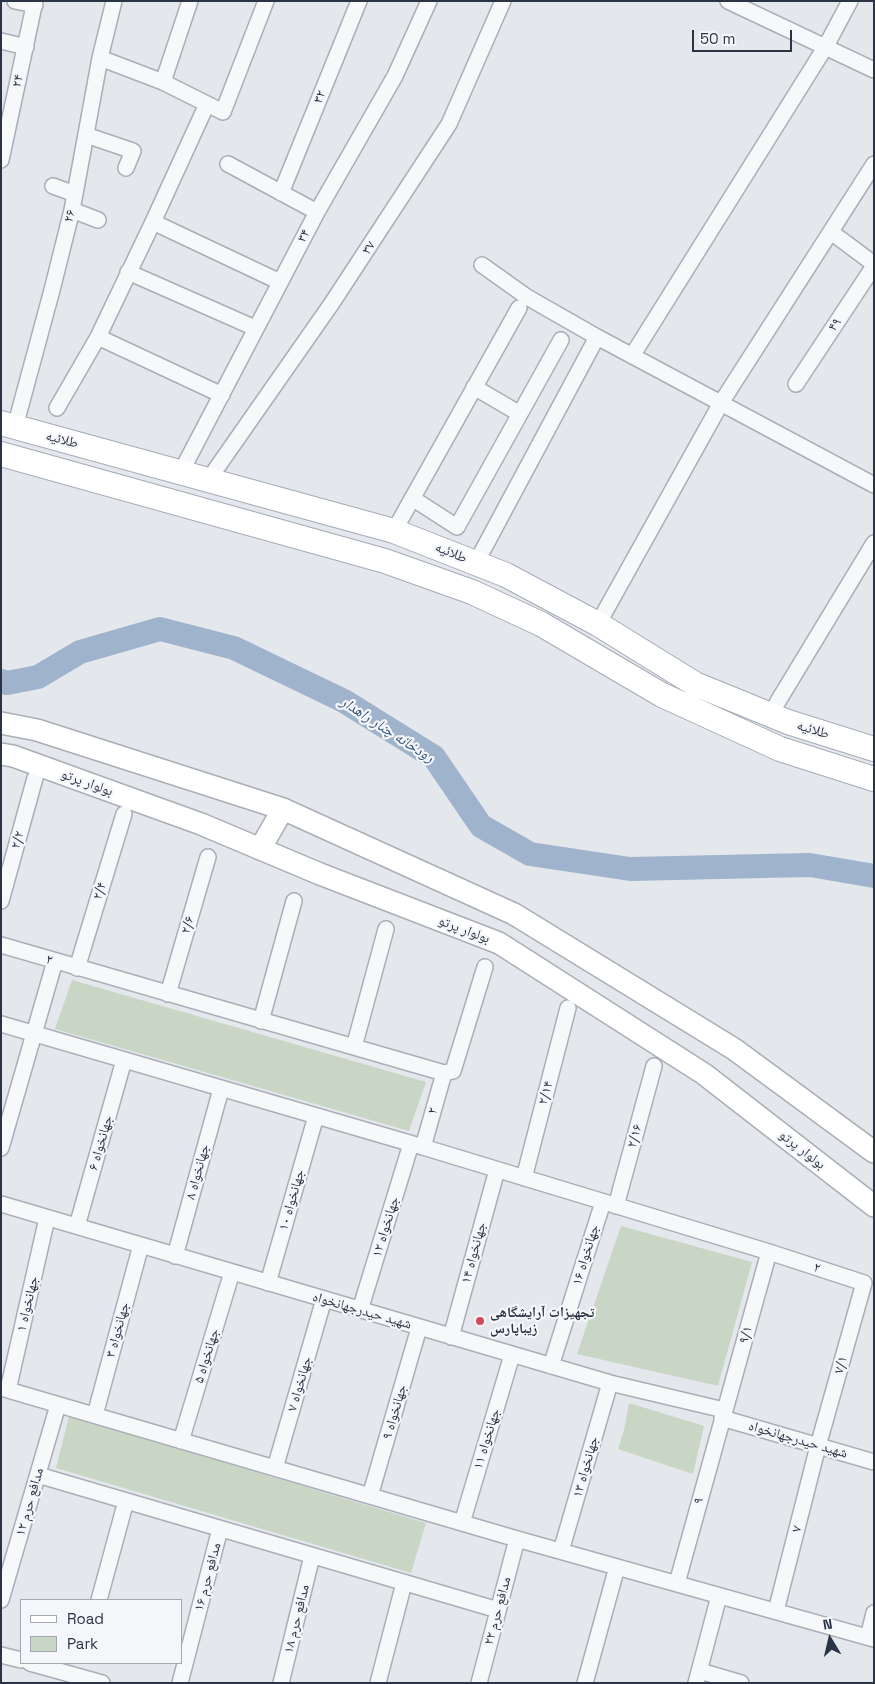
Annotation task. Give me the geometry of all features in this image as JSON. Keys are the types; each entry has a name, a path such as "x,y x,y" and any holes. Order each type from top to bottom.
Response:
{"main road":[{"name":"طلائیه","path":"8,425 394,531 506,574 598,624 695,684 788,722 874,749"},
{"name":"طلائیه","path":"1,454 385,561 472,592 541,624 662,696 780,749 874,779"},
{"path":"1,723 37,730 283,810 514,914 734,1049 874,1152"},
{"name":"بولوار پرتو","path":"1,754 13,756 201,824 320,874 499,943 704,1074 874,1206"},
{"path":"260,849 283,810"}],"street":[{"path":"15,1 35,3"},
{"name":"۲۶","path":"8,425 52,290 72,210 100,58 114,1"},
{"path":"162,82 190,1"},
{"path":"100,58 162,82 223,112 266,1"},
{"name":"۳۲","path":"281,193 359,1"},
{"name":"۳۴","path":"181,472 317,212 395,76 430,1"},
{"name":"۳۷","path":"209,479 332,303 444,132 475,67 503,1"},
{"path":"728,1 755,7 874,70"},
{"path":"632,356 826,46 850,1"},
{"name":"۲۴","path":"1,160 35,3"},
{"path":"1,41 26,47"},
{"path":"57,408 98,337 207,104"},
{"path":"86,135 134,151 126,168"},
{"path":"228,164 317,212"},
{"path":"598,624 721,403 874,164"},
{"path":"53,186 75,194"},
{"path":"72,210 98,220"},
{"path":"153,222 280,282"},
{"path":"831,232 874,265"},
{"path":"482,265 527,297 597,337 874,485"},
{"name":"۴۹","path":"796,384 874,265"},
{"path":"128,272 255,328"},
{"path":"394,531 519,308"},
{"path":"98,337 222,395"},
{"path":"476,563 597,337"},
{"path":"412,498 457,527 561,340"},
{"path":"474,387 520,414"},
{"path":"778,702 874,542"},
{"name":"۲/۲","path":"1,901 35,778"},
{"name":"۲/۴","path":"77,968 124,814"},
{"name":"۲/۶","path":"168,994 208,857"},
{"path":"261,1021 294,901"},
{"path":"354,1048 386,929"},
{"name":"۲","path":"1,945 444,1073 417,1146 769,1252 864,1283"},
{"path":"1,1148 55,962"},
{"path":"444,1073 454,1071 485,967"},
{"name":"۲/۱۴","path":"524,1178 568,1008"},
{"path":"1,1024 417,1146"},
{"name":"جهانخواه ۶","path":"77,1226 124,1060"},
{"name":"۲/۱۶","path":"609,1204 654,1066"},
{"name":"جهانخواه ۸","path":"175,1256 221,1089"},
{"name":"جهانخواه ۱۰","path":"268,1283 316,1116"},
{"name":"جهانخواه ۱۲","path":"360,1310 417,1146"},
{"name":"جهانخواه ۱۴","path":"451,1337 498,1170"},
{"name":"شهید حیدرجهانخواه","path":"1,1204 419,1328 723,1414 818,1446 874,1462"},
{"name":"جهانخواه ۱۶","path":"551,1366 609,1204"},
{"name":"جهانخواه ۱","path":"5,1389 47,1218"},
{"name":"جهانخواه ۳","path":"95,1415 141,1245"},
{"name":"۹/۱","path":"723,1414 769,1252"},
{"name":"جهانخواه ۵","path":"181,1441 232,1272"},
{"name":"۷/۱","path":"818,1446 864,1283"},
{"name":"جهانخواه ۷","path":"275,1468 324,1299"},
{"name":"جهانخواه ۹","path":"370,1496 419,1328"},
{"name":"جهانخواه ۱۱","path":"462,1523 512,1355"},
{"name":"جهانخواه ۱۳","path":"561,1551 610,1383"},
{"path":"5,1389 517,1539 871,1638 874,1613"},
{"name":"مدافع حرم ۱۲","path":"1,1600 58,1405"},
{"name":"۹","path":"677,1584 723,1414"},
{"name":"۷","path":"776,1611 818,1446"},
{"path":"38,1475 498,1610"},
{"path":"98,1599 126,1501"},
{"name":"مدافع حرم ۱۶","path":"180,1683 220,1529"},
{"name":"مدافع حرم ۲۲","path":"478,1683 517,1539"},
{"name":"مدافع حرم ۱۸","path":"281,1683 312,1556"},
{"path":"585,1683 617,1566"},
{"path":"378,1683 404,1583"},
{"path":"720,1596 698,1677 741,1683"},
{"path":"1,1655 20,1660"},
{"path":"38,1664 79,1669 102,1683"}],"green space":[{"path":"72,980 426,1082 409,1131 55,1029"},
{"path":"621,1226 752,1262 718,1386 577,1354"},
{"path":"629,1403 704,1426 693,1474 618,1449"},
{"path":"69,1416 426,1523 411,1573 56,1468"}],"waterway":[{"name":"رودخانه چنار راهدار","path":"1,681 7,683 38,677 80,652 160,629 234,648 344,701 434,757 481,826 530,854 630,869 810,865 874,876"}],"place":[{"name":"تجهیزات آرایشگاهی زیباپارس","path":"480,1321"}]}
